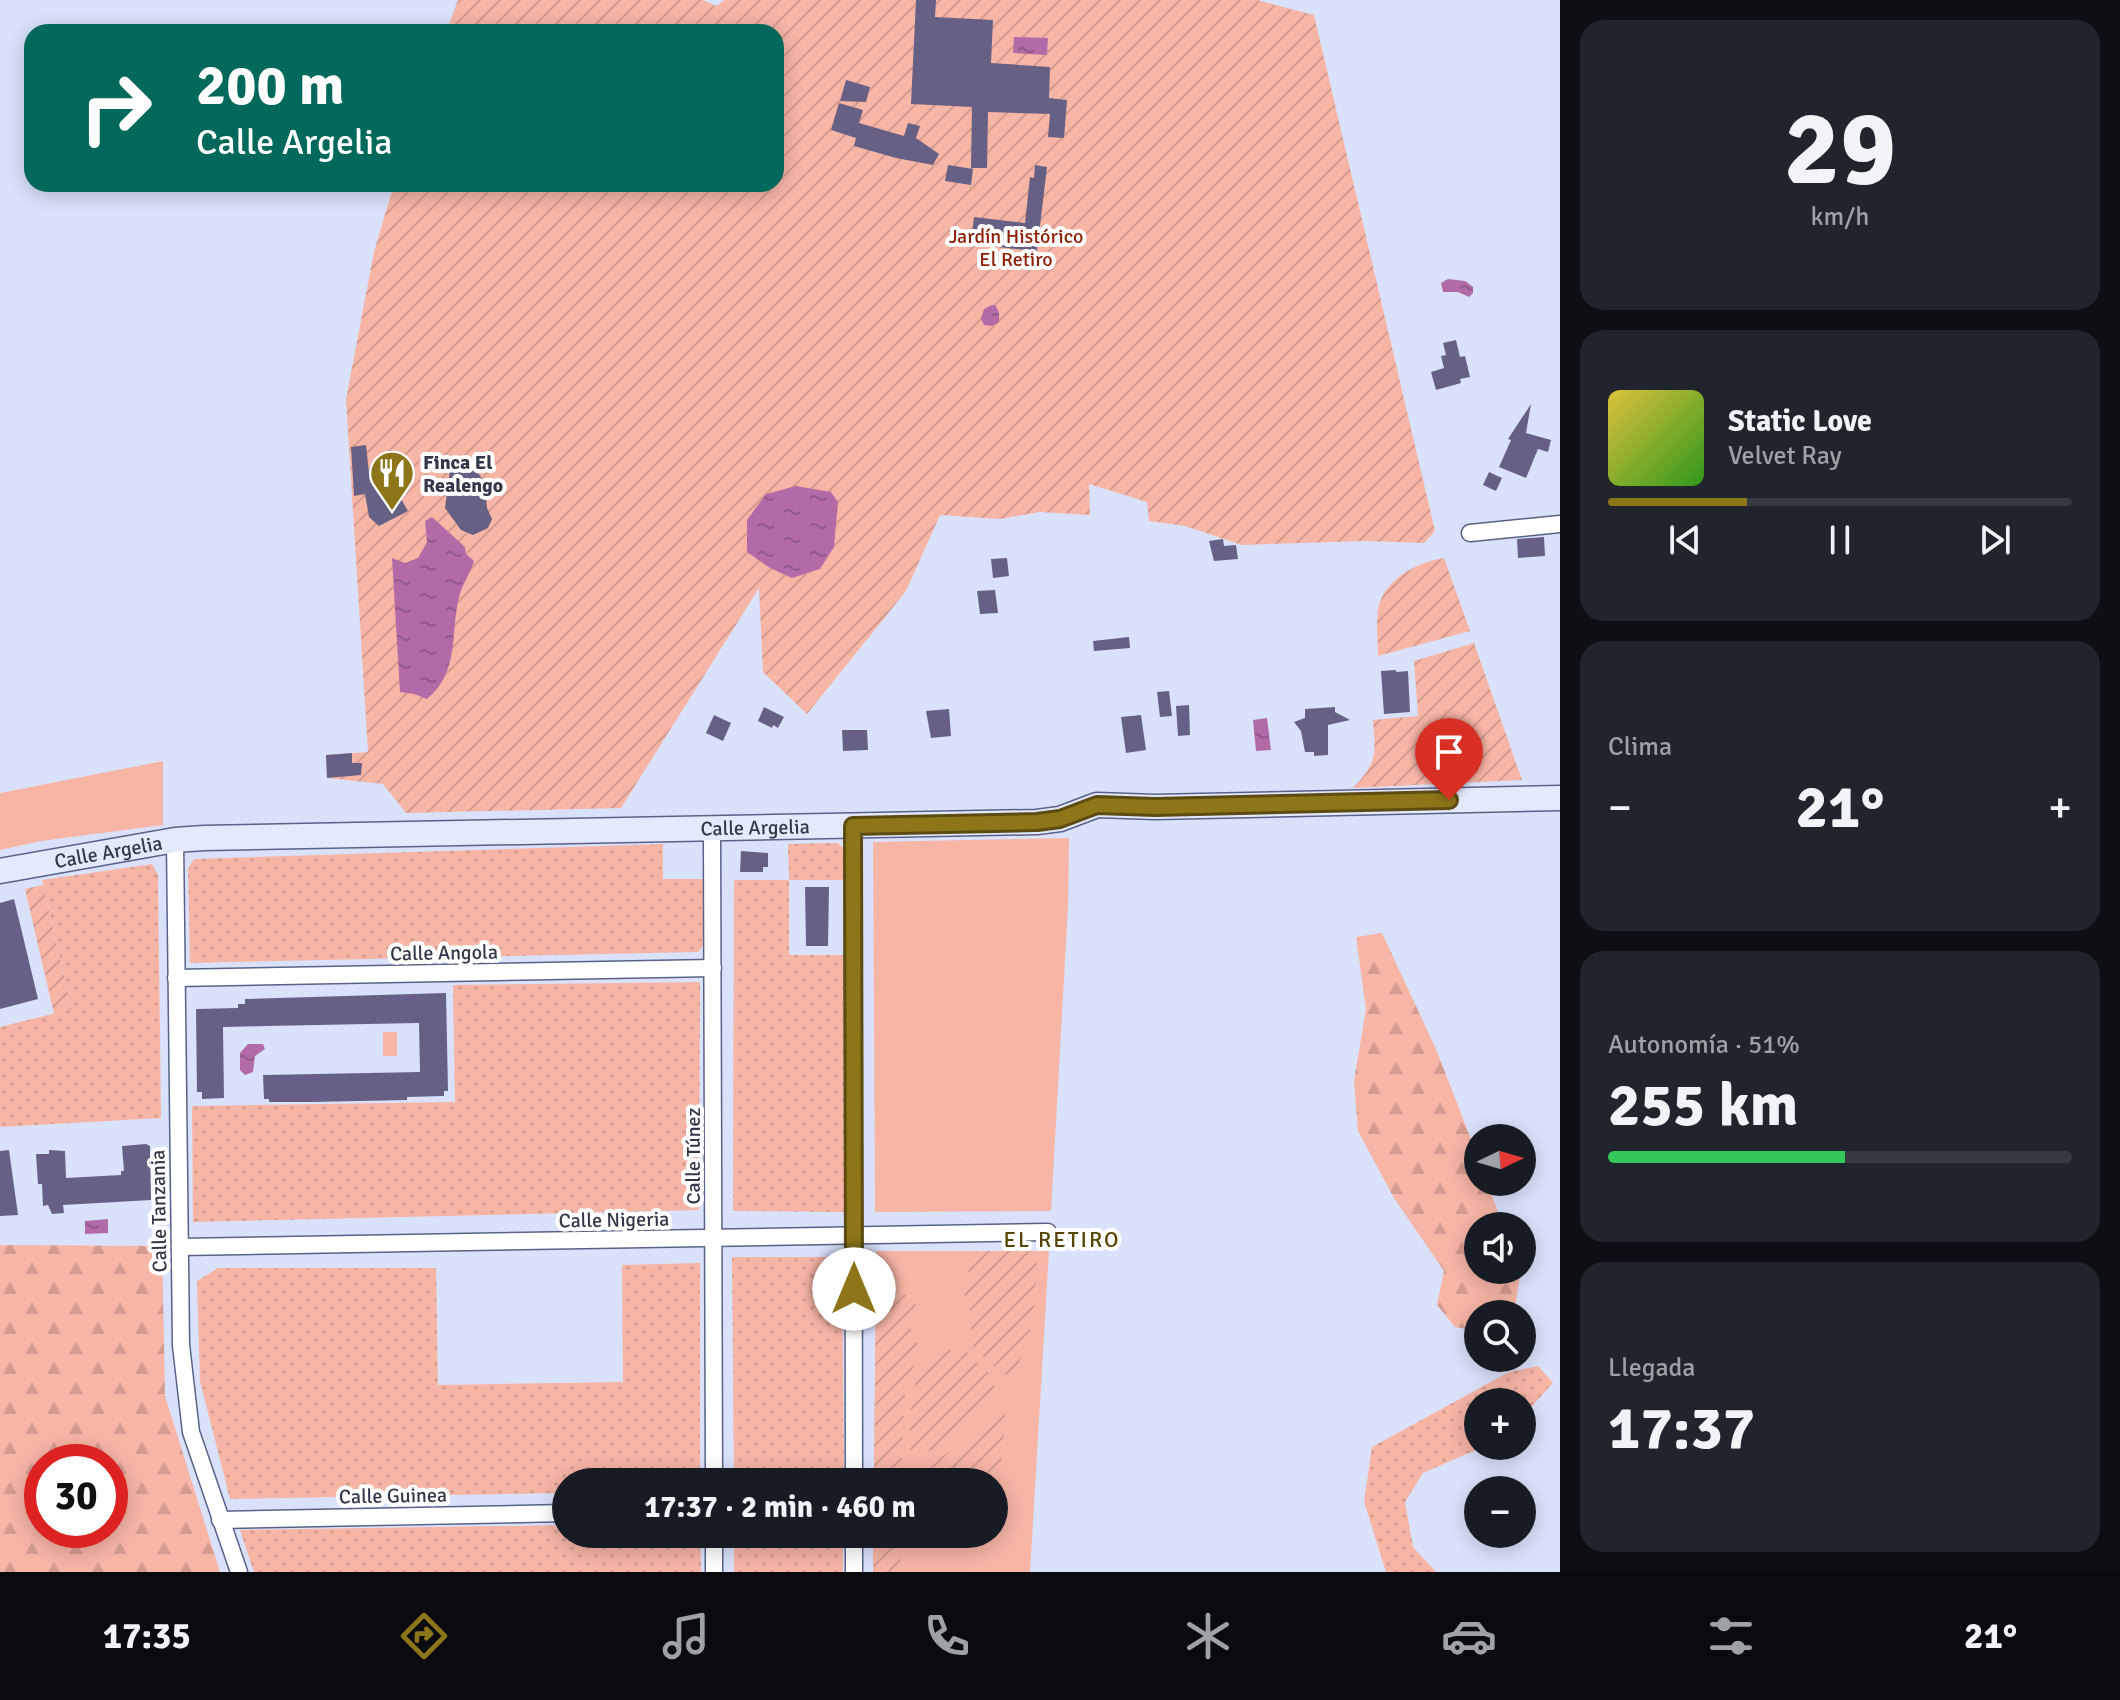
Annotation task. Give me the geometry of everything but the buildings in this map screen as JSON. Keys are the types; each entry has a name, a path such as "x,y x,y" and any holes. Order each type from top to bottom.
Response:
{"street":[{"path":"1470,533 1560,524"},
{"name":"Calle Argelia","path":"0,871 175,840 1037,822 1060,819 1097,805 1155,807 1560,798"},
{"path":"853,826 854,1468"},
{"name":"Calle Túnez","path":"712,829 714,1468"},
{"name":"Calle Tanzania","path":"175,840 181,1345 191,1432 239,1572"},
{"name":"Calle Angola","path":"176,978 713,968"},
{"name":"Calle Nigeria","path":"180,1247 1048,1232"},
{"name":"Calle Guinea","path":"220,1520 552,1513"},
{"path":"714,1548 714,1572"},
{"path":"854,1548 854,1572"}],"green space":[{"name":"Jardín Histórico El Retiro","path":"458,0 703,0 716,6 725,0 1257,0 1314,15 1435,531 1424,543 1365,541 1242,545 1185,526 1149,521 1147,502 1089,484 1090,515 1040,512 1000,519 940,515 906,591 807,714 763,672 759,588 621,808 406,813 383,784 327,778 326,755 368,752 346,399 374,252 392,192 784,192 784,24 449,24"},
{"path":"1444,558 1470,631 1378,656 1377,617 1379,605 1389,586 1405,572"},
{"path":"1474,643 1522,780 1353,788 1371,764 1375,741 1373,720 1418,716 1414,661"},
{"path":"163,761 163,825 41,841 0,850 0,793"},
{"path":"1069,838 1051,1211 875,1212 873,842"},
{"path":"838,843 845,850 844,880 789,880 788,844"},
{"path":"663,844 663,879 703,879 704,945 698,952 190,963 188,868 194,859"},
{"path":"152,864 158,875 161,1118 0,1127 0,1027 72,1009 42,880"},
{"path":"734,880 789,880 789,955 844,955 844,1212 733,1211"},
{"path":"43,885 72,1009 54,1014 25,889"},
{"path":"1382,933 1436,1049 1465,1124 1464,1196 1492,1196 1498,1212 1464,1212 1464,1284 1519,1284 1516,1300 1464,1300 1464,1329 1455,1327 1437,1305 1444,1271 1394,1198 1358,1131 1354,1081 1366,1009 1356,937"},
{"path":"700,982 699,1210 193,1222 192,1106 455,1102 453,985"},
{"path":"383,1032 397,1032 397,1056 383,1056"},
{"path":"0,1245 162,1246 165,1396 220,1572 0,1572"},
{"path":"876,1251 1049,1251 1030,1572 873,1572 873,1548 1008,1548 1008,1468 874,1468"},
{"path":"974,1251 1034,1251 1037,1255 1028,1339 1016,1367 1006,1375 1001,1374 967,1338 972,1317 964,1296 969,1256"},
{"path":"732,1257 842,1257 844,1468 734,1468"},
{"path":"700,1263 700,1468 552,1468 552,1493 230,1499 200,1381 197,1281 218,1268 436,1268 438,1385 623,1382 622,1265"},
{"path":"876,1281 893,1285 916,1304 910,1326 920,1346 905,1394 901,1465 899,1468 874,1467"},
{"path":"961,1347 994,1378 992,1404 955,1436 912,1457 910,1416 920,1371 933,1349"},
{"path":"1536,1366 1553,1383 1536,1402 1536,1388 1480,1388 1509,1372 1536,1372"},
{"path":"1464,1397 1464,1455 1423,1473 1405,1502 1413,1547 1436,1572 1386,1572 1364,1502 1372,1447"},
{"path":"1001,1413 1006,1416 1001,1468 922,1468 948,1453"},
{"path":"552,1525 552,1548 700,1548 701,1572 254,1572 240,1530"},
{"path":"734,1548 843,1548 843,1572 734,1572"},
{"path":"873,1548 898,1548 902,1572 873,1572"}],"water":[{"path":"1014,37 1048,38 1047,55 1013,53"},
{"path":"1448,279 1465,281 1473,287 1473,293 1469,297 1458,292 1443,292 1441,283"},
{"path":"992,305 999,312 999,322 992,326 984,325 981,319 984,309"},
{"path":"796,486 831,492 838,502 834,547 820,569 792,578 747,552 747,520 766,494"},
{"path":"432,517 465,547 466,554 474,561 459,597 452,652 445,677 427,699 400,692 392,558 405,563 418,558 427,542 425,521"},
{"path":"1267,718 1271,750 1256,751 1253,720"},
{"path":"248,1044 263,1044 265,1049 255,1056 253,1072 245,1075 240,1070 240,1053"},
{"path":"108,1219 108,1233 85,1234 85,1221"}],"place":[{"name":"Finca El Realengo","path":"392,512"}],"district":[{"name":"EL RETIRO","path":"1062,1239"}],"route":[{"path":"854,1289 853,826 1037,822 1060,819 1097,805 1155,807 1449,800"}]}
